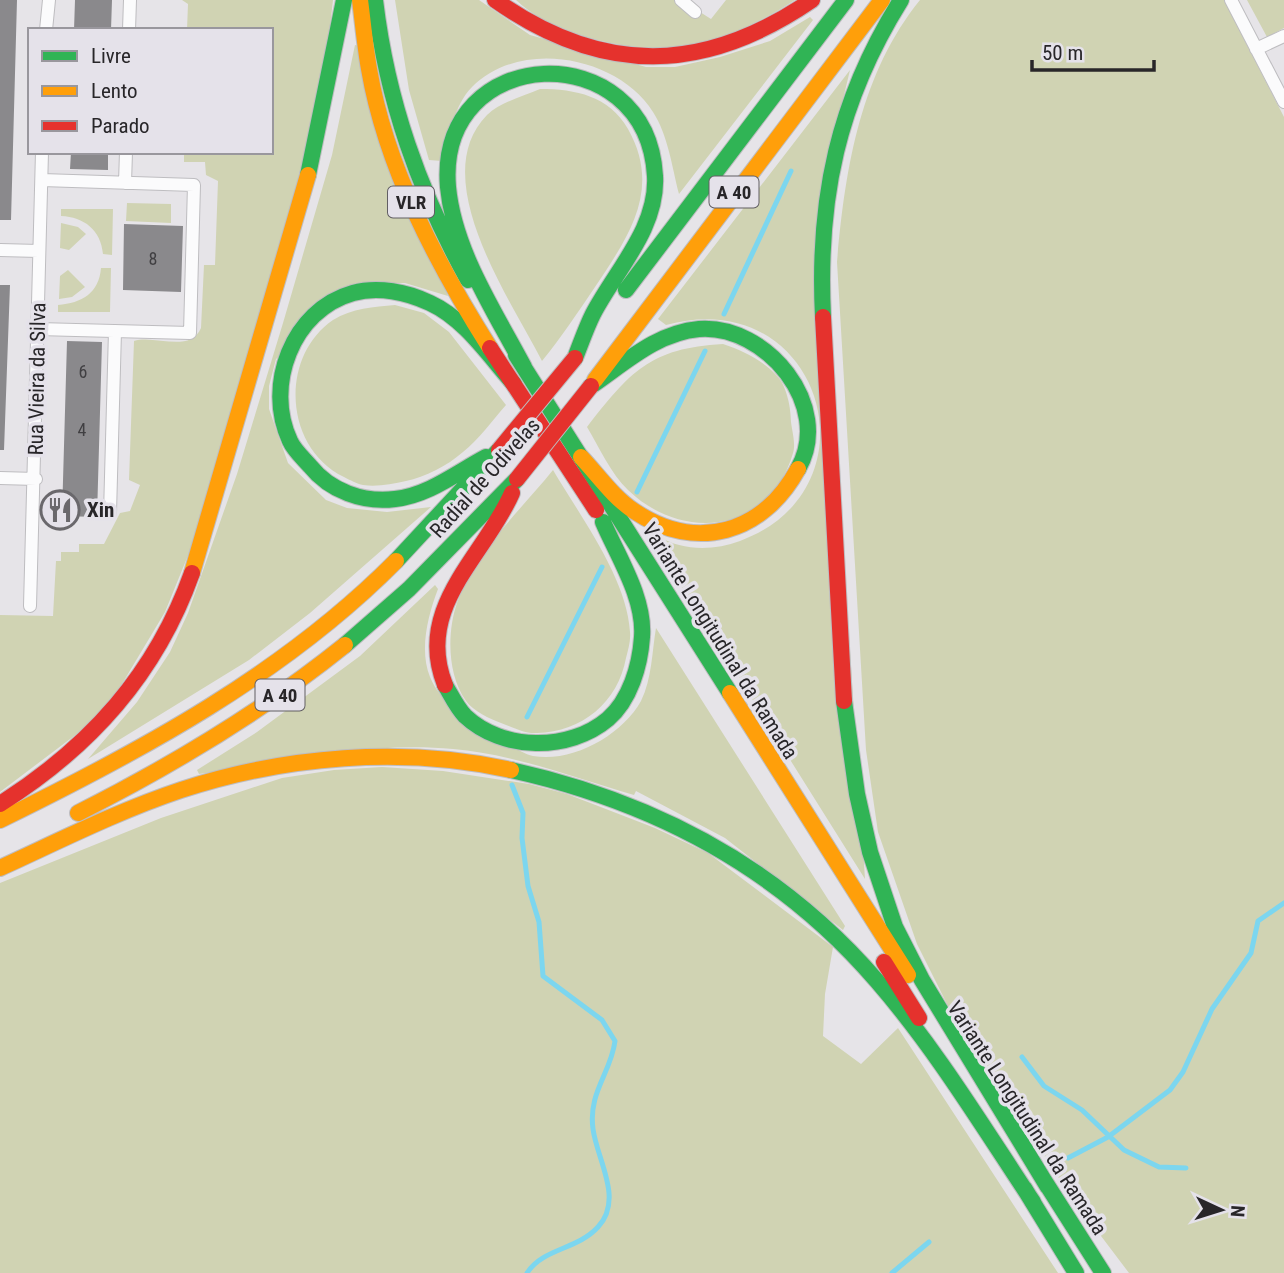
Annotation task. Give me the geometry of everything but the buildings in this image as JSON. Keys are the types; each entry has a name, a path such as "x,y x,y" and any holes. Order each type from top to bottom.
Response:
{"main road":[{"path":"0,804 51,770 96,731 144,671 177,610 217,493 302,209 326,106 344,0"},
{"name":"Variante Longitudinal da Ramada","path":"360,0 376,99 401,176 433,248 514,384 937,1046 1076,1273"},
{"name":"Variante Longitudinal da Ramada","path":"376,0 384,72 418,179 455,258 887,942 1103,1273"},
{"path":"495,0 556,37 601,51 647,57 686,54 733,44 783,20 812,0"},
{"name":"Radial de Odivelas","path":"0,820 157,740 282,660 389,571 457,501 575,358 846,0"},
{"name":"Radial de Odivelas","path":"0,851 178,761 306,677 395,603 517,479 591,386 676,268 882,0"},
{"path":"901,0 866,58 856,83 837,138 825,206 824,314 846,734 869,850 900,938 923,982 1048,1187"},
{"path":"524,367 468,253 451,203 448,170 457,125 467,109 482,93 500,82 539,71 579,75 613,91 639,120 654,158 654,186 649,216 627,262 594,313 575,358"},
{"path":"499,450 434,488 413,496 380,500 351,495 324,482 299,456 290,442 279,411 281,370 299,330 327,304 357,292 395,290 433,304 449,316 514,384"},
{"path":"581,457 620,498 645,518 681,533 717,535 747,525 762,516 787,492 796,477 806,440 803,408 789,374 766,349 735,333 703,329 670,335 591,386"},
{"path":"517,479 505,513 472,556 444,603 437,638 441,670 454,702 474,723 490,734 535,746 569,742 598,728 622,704 631,687 640,654 640,620 637,602 603,522"},
{"path":"0,867 100,821 168,794 243,772 304,762 380,757 475,763 538,775 605,795 686,830 744,864 800,906 848,949 911,1022 1032,1202"}],"street":[{"path":"129,28 130,0"},
{"path":"681,0 695,12"},
{"path":"1231,0 1284,102"},
{"path":"46,28 47,3"},
{"path":"1256,49 1284,36"},
{"name":"Rua Vieira da Silva","path":"30,606 36,480 42,154"},
{"path":"125,183 126,154"},
{"path":"38,329 190,333 194,185 41,180"},
{"path":"0,250 39,251"},
{"path":"110,513 115,331"},
{"path":"0,478 36,480"}],"green space":[{"path":"182,0 333,0 324,79 289,220 189,553 165,612 113,699 78,733 0,792 0,615 53,616 56,561 61,561 61,552 79,552 79,544 104,544 120,513 130,511 140,485 129,480 134,341 142,339 180,342 196,336 201,328 204,265 215,265 218,181 206,175 205,162 184,162 184,154 273,154 273,28 187,28 188,4"},
{"path":"395,0 479,0 530,35 646,67 675,67 720,57 770,41 810,17 813,20 679,194 669,152 653,112 637,93 617,78 593,67 567,60 516,62 492,72 466,94 453,122 442,161 429,160 409,90"},
{"path":"516,0 681,0 711,19 726,0 795,0 755,23 711,41 682,47 641,48 572,32 550,23"},
{"path":"920,0 1224,0 1284,117 1284,1273 1129,1273 1067,1191 948,1006 917,944 878,832 866,750 837,262 851,158 869,91 883,59"},
{"path":"1247,0 1284,0 1284,28 1267,37"},
{"path":"355,45 359,46 448,296 405,283 364,283 276,359 269,386 269,409 288,463 326,500 347,508 387,512 431,507 310,613 249,660 88,759 137,702 170,652 188,613 237,474 283,323 332,155"},
{"path":"850,70 820,195 865,879 654,543 658,536 677,545 698,548 719,547 740,541 784,515 810,479 820,438 814,397 795,360 763,333 719,320 666,325 658,319"},
{"path":"540,89 579,93 611,109 628,129 638,151 642,172 637,211 619,249 542,361 480,239 469,204 465,171 470,141 487,115 505,103"},
{"path":"127,203 171,204 171,223 126,221"},
{"path":"61,209 113,209 112,255 103,254 99,238 90,226 77,219 61,216"},
{"path":"61,223 78,227 86,234 69,250 60,248"},
{"path":"101,268 111,268 110,312 58,312 58,305 82,299 93,290 100,277"},
{"path":"68,270 85,287 72,297 59,299 60,276"},
{"path":"395,305 424,313 449,332 506,405 469,447 443,466 406,481 363,485 344,477 324,463 309,445 300,424 296,402 297,378 304,356 316,336 333,320 371,307"},
{"path":"723,344 759,361 780,380 789,404 793,453 782,480 765,500 745,514 722,521 698,523 674,518 650,507 622,484 587,427 616,391 644,366 677,351"},
{"path":"553,470 611,569 627,611 630,638 622,674 606,701 595,712 569,727 532,733 492,719 469,705 455,678 450,640 457,603 475,567 499,533"},
{"path":"435,585 438,589 428,621 425,656 435,686 454,707 516,748 533,756 548,757 580,751 622,725 633,713 645,692 656,628 845,926 843,930 725,838 636,791 634,795 522,761 453,749 390,748 326,754 199,774 197,770 257,732 360,656"},
{"path":"382,767 443,771 529,784 567,794 655,828 708,853 833,947 825,994 823,1036 861,1064 898,1028 1058,1273 0,1273 0,883 161,818 282,778 334,770"}],"waterway":[{"path":"724,314 791,171"},
{"path":"637,492 705,351"},
{"path":"527,717 602,567"},
{"path":"512,785 523,813 522,838 528,886 539,922 543,976 602,1020 615,1041 592,1116 595,1141 609,1192 605,1216 590,1235 542,1258 527,1273"},
{"path":"1068,1158 1108,1137 1170,1090 1183,1072 1212,1009 1251,953 1258,921 1284,903"},
{"path":"1022,1057 1044,1086 1082,1110 1124,1150 1159,1167 1186,1168"},
{"path":"892,1273 929,1242"}],"traffic: fast":[{"path":"308,175 344,0"},
{"path":"375,0 388,74 408,144 434,213 468,280"},
{"path":"626,290 846,0"},
{"path":"823,317 824,231 836,152 861,75 901,0"},
{"path":"524,367 467,258 458,234 448,187 453,139 474,104 506,82 544,74 583,79 618,97 643,130 655,176 654,195 643,231 593,314 575,358"},
{"path":"486,457 431,488 407,497 371,499 337,488 318,475 290,441 283,420 280,397 282,374 289,353 299,333 314,316 332,302 363,291 392,291 430,303 454,318 476,339 514,384"},
{"path":"591,386 642,350 669,336 699,329 724,331 748,340 769,354 787,374 800,396 807,420 807,445 798,469"},
{"path":"516,355 730,693"},
{"path":"396,561 499,450"},
{"path":"345,645 409,589 517,479"},
{"path":"445,685 465,716 480,728 516,741 555,742 574,737 592,730 616,711 628,692 636,671 641,648 642,622 635,593 603,522"},
{"path":"844,701 857,794 870,852 895,927 922,980 1048,1187"},
{"path":"511,770 564,784 665,821 712,845 757,873 799,905 839,941 899,1007 958,1089 1033,1202"},
{"path":"1040,1174 1103,1273"},
{"path":"1024,1188 1076,1273"}],"traffic: slow":[{"path":"360,0 377,106 401,179 433,249 490,348"},
{"path":"595,380 882,0"},
{"path":"192,573 308,175"},
{"path":"581,457 612,493 634,511 658,524 681,531 704,533 726,530 747,521 766,508 783,491 798,469"},
{"path":"0,820 158,738 209,707 307,639 353,602 396,561"},
{"path":"78,813 148,776 250,715 345,645"},
{"path":"730,693 908,975"},
{"path":"0,868 134,807 220,778 261,769 302,762 386,757 428,758 511,770"}],"traffic: jam":[{"path":"495,0 535,25 575,42 614,53 654,56 693,53 732,42 772,24 812,0"},
{"path":"823,317 844,701"},
{"path":"490,348 596,510"},
{"path":"499,450 575,358"},
{"path":"517,479 591,386"},
{"path":"445,685 438,657 438,631 445,607 456,584 512,493"},
{"path":"0,804 63,758 116,705 159,644 192,573"},
{"path":"884,962 919,1018"}],"place":[{"name":"Xin","path":"60,510"}]}
